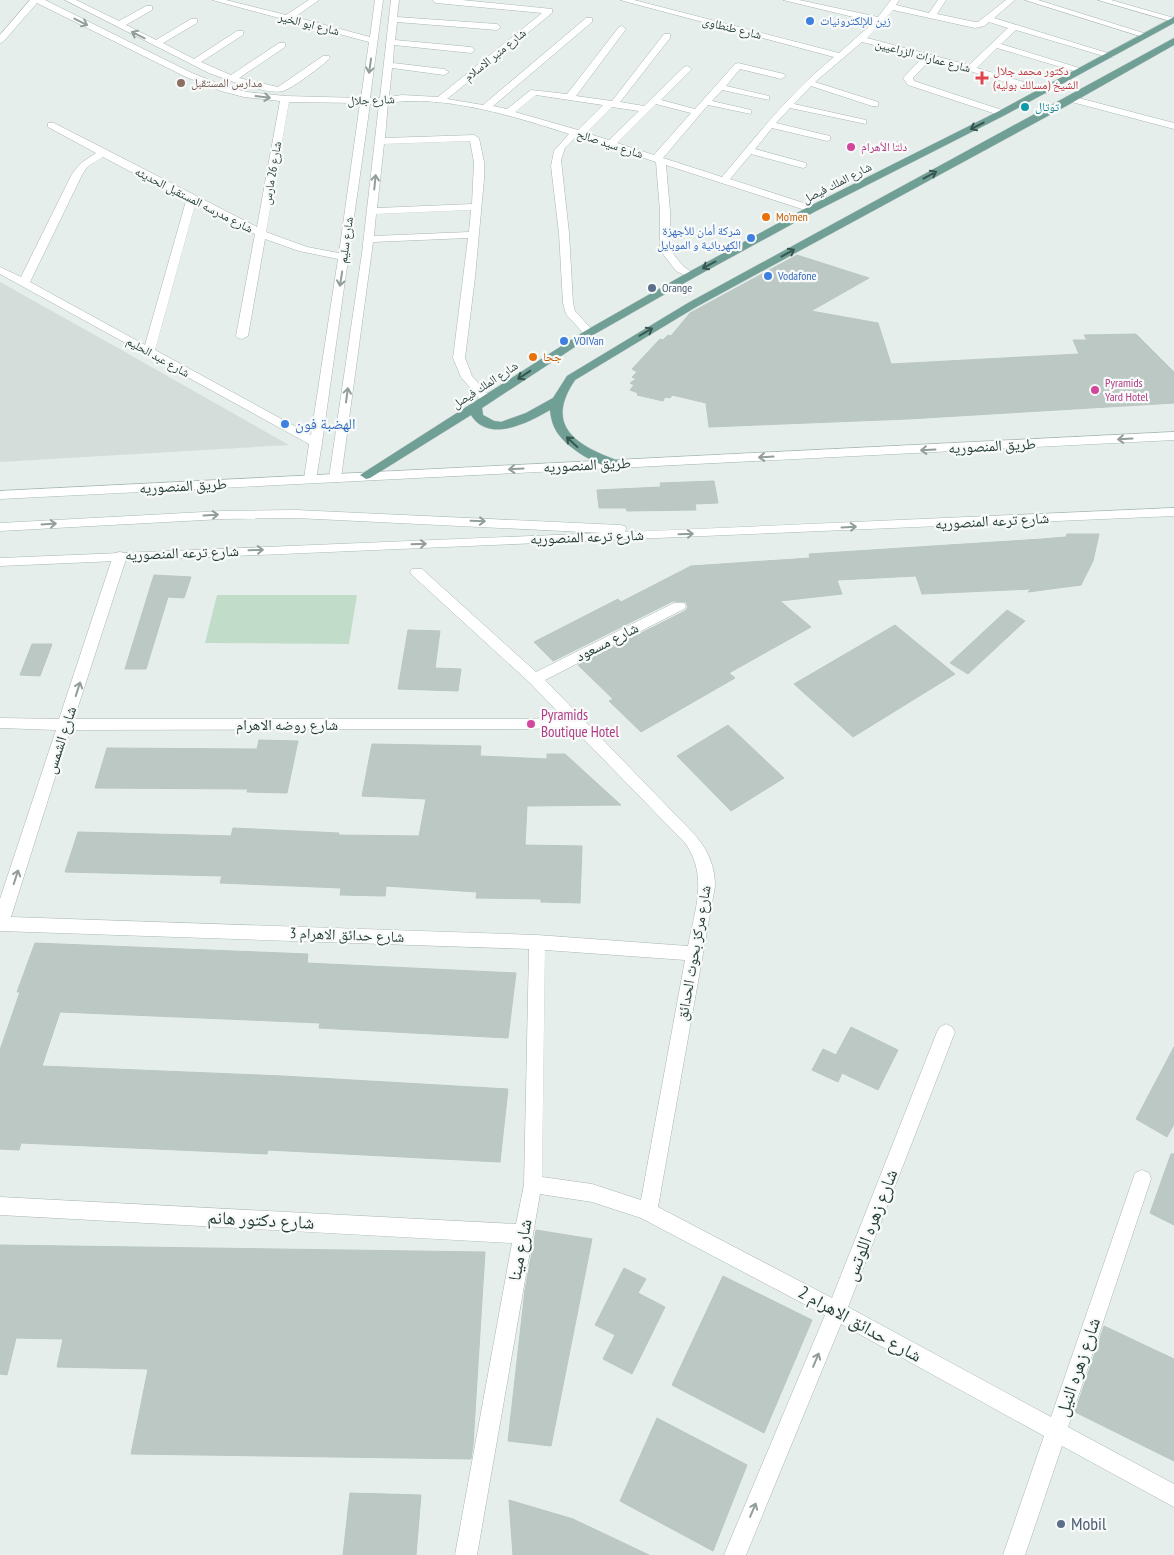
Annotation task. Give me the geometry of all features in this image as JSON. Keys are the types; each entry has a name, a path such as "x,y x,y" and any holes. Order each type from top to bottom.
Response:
{"main road":[{"name":"شارع الملك فيصل","path":"366,476 589,333 691,275 812,209 1044,91 1173,20"},
{"path":"615,464 596,458 580,449 567,439 557,420 555,414 556,401 561,389 571,378 698,302 1172,44"},
{"path":"476,407 476,411 481,419 492,425 506,425 519,421 556,401"}],"street":[{"path":"2,35 36,0"},
{"name":"شارع جلال","path":"36,0 205,82 247,95 283,94 402,98"},
{"name":"شارع جلال","path":"69,0 194,63 232,79 283,94"},
{"name":"شارع ابو الخير","path":"216,0 374,40"},
{"path":"232,4 241,0"},
{"path":"288,18 315,0"},
{"name":"شارع سليم","path":"310,479 344,257 379,0"},
{"name":"شارع سليم","path":"335,478 372,211 395,0"},
{"name":"شارع منبر الاسلام","path":"436,0 550,11 440,100"},
{"name":"شارع طنطاوى","path":"624,0 840,56"},
{"path":"787,0 879,20"},
{"path":"931,16 942,0"},
{"path":"724,180 770,125 809,83 879,20 893,3 931,16 975,25 981,24 1011,0"},
{"path":"1029,0 1146,35"},
{"path":"1102,0 1173,20"},
{"path":"119,25 149,8"},
{"path":"393,18 497,27"},
{"path":"988,19 1110,55"},
{"path":"485,108 588,20"},
{"path":"156,44 194,21"},
{"path":"971,68 1014,26"},
{"path":"570,97 622,29"},
{"path":"194,63 240,34"},
{"path":"589,333 570,312 568,303 564,233 555,157 559,148 612,103 667,36"},
{"name":"شارع عمارات الزراعيين","path":"859,39 929,56 1044,91"},
{"path":"390,42 471,50"},
{"path":"232,79 282,45"},
{"path":"995,45 1081,70"},
{"path":"929,56 908,78 911,83 1002,113"},
{"path":"283,94 326,58"},
{"path":"388,65 444,72"},
{"path":"691,275 680,269 665,250 665,211 658,160 738,66 781,76"},
{"path":"610,144 687,69"},
{"path":"809,83 875,104"},
{"path":"719,87 766,98"},
{"path":"508,113 534,92 646,109"},
{"name":"شارع 26 مارس","path":"242,336 261,233 283,94"},
{"name":"شارع سيد صالح","path":"402,98 440,100 508,113 577,133 812,209"},
{"path":"1071,99 1174,126"},
{"path":"654,101 697,112"},
{"path":"706,102 748,112"},
{"path":"788,105 862,122"},
{"name":"شارع مدرسه المستقبل الحديثه","path":"51,125 261,233 305,250 344,257"},
{"path":"770,125 827,138"},
{"path":"379,141 474,138 479,162 476,208 459,358 467,377 487,400"},
{"path":"749,150 803,165"},
{"path":"24,284 77,174 84,165 103,153"},
{"path":"149,352 192,199"},
{"path":"372,211 476,208"},
{"path":"368,239 474,235"},
{"name":"شارع عبد الحليم","path":"0,270 316,443"},
{"name":"طريق المنصوريه","path":"0,495 1174,436"},
{"name":"شارع ترعه المنصوريه","path":"0,562 1174,512"},
{"path":"0,527 204,515 296,514 599,526 656,535"},
{"name":"شارع الشمس","path":"0,923 66,726 120,556"},
{"name":"شارع مركز بحوث الحدائق","path":"417,572 535,679 686,835 700,852 708,871 707,886 648,1212"},
{"name":"شارع مسعود","path":"535,679 679,606"},
{"name":"شارع روضه الاهرام","path":"0,723 66,726 531,724 574,721"},
{"name":"شارع حدائق الاهرام 3","path":"0,923 538,942 695,954"},
{"name":"شارع مينا","path":"466,1555 533,1185 538,942"},
{"name":"شارع زهره اللوتس","path":"734,1555 837,1311 946,1032"},
{"name":"شارع زهره النيل","path":"1014,1555 1142,1179"},
{"name":"شارع حدائق الاهرام 2","path":"533,1185 563,1187 592,1192 620,1200 648,1212 837,1311 1174,1496"},
{"name":"شارع دكتور هانم","path":"0,1206 523,1234"}],"shaded area":[{"path":"0,282 118,348 289,445 0,462"}],"green space":[{"path":"217,595 357,595 349,644 205,643"}],"building":[{"path":"797,255 869,278 811,311 878,323 891,364 1079,354 1073,340 1087,340 1084,335 1136,334 1174,372 1174,403 908,419 709,427 706,403 672,395 670,398 665,397 663,401 637,395 638,393 630,390 634,385 630,383 636,379 632,377 637,372 632,369 660,339 663,340 668,335 671,336 690,313"},
{"path":"714,481 718,503 695,504 696,510 627,511 626,508 599,508 597,490 661,487 660,483"},
{"path":"1067,534 1099,534 1093,561 1081,585 1028,592 1031,589 922,594 916,576 837,580 842,594 780,601 811,627 729,673 735,678 641,732 609,701 613,699 578,665 685,611 688,607 686,602 673,601 553,661 534,642 618,599 621,602 691,566 810,558 809,554 1066,537"},
{"path":"154,575 191,577 184,598 168,597 146,669 125,669"},
{"path":"1007,610 1025,621 968,674 950,663"},
{"path":"895,625 955,674 853,737 794,684"},
{"path":"408,630 440,631 435,668 461,669 458,691 398,689"},
{"path":"32,644 52,644 40,676 20,675"},
{"path":"728,725 784,778 731,811 677,756"},
{"path":"259,740 298,741 287,793 247,792 248,789 95,788 107,748 257,749"},
{"path":"372,744 481,746 480,756 547,759 547,754 565,754 621,805 527,806 525,845 582,846 580,903 541,902 541,899 476,898 477,892 386,886 385,896 340,895 341,888 220,883 222,876 65,872 78,832 231,836 233,828 339,833 338,835 419,836 426,799 362,796"},
{"path":"35,943 308,954 307,963 516,973 508,1038 319,1028 320,1023 60,1012 42,1066 283,1076 508,1089 500,1162 268,1150 267,1154 21,1143 19,1150 0,1149 0,1050 20,992 17,992"},
{"path":"851,1027 898,1050 878,1090 842,1073 838,1082 812,1070 823,1049 836,1055"},
{"path":"1174,1047 1174,1124 1167,1137 1136,1119"},
{"path":"1171,1154 1174,1154 1174,1225 1150,1213"},
{"path":"536,1230 592,1239 551,1446 508,1441 525,1290"},
{"path":"0,1245 485,1252 471,1459 131,1454 148,1369 57,1367 63,1339 16,1338 7,1375 0,1374"},
{"path":"624,1268 646,1279 638,1293 665,1307 632,1374 603,1359 615,1335 595,1325"},
{"path":"723,1276 812,1320 764,1433 672,1385"},
{"path":"1104,1326 1174,1359 1174,1461 1075,1412"},
{"path":"657,1418 747,1465 713,1551 620,1501"},
{"path":"350,1493 421,1495 416,1555 343,1555"},
{"path":"509,1500 573,1519 649,1555 513,1555"}],"place":[{"name":"زين للإلكترونيات","path":"810,21"},
{"name":"دكتور محمد جلال الشيخ (مسالك بوليه)","path":"982,78"},
{"name":"مدارس المستقبل","path":"181,83"},
{"name":"توتال","path":"1025,107"},
{"name":"دلتا الأهرام","path":"851,147"},
{"name":"Mo'men","path":"766,217"},
{"name":"شركة أمان للأجهزة الكهربائية و الموبايل","path":"751,238"},
{"name":"Vodafone","path":"768,276"},
{"name":"Orange","path":"652,288"},
{"name":"VOIVan","path":"564,341"},
{"name":"جحا","path":"533,357"},
{"name":"Pyramids Yard Hotel","path":"1095,390"},
{"name":"الهضبة فون","path":"285,424"},
{"name":"Pyramids Boutique Hotel","path":"531,724"},
{"name":"Mobil","path":"1061,1524"}]}
